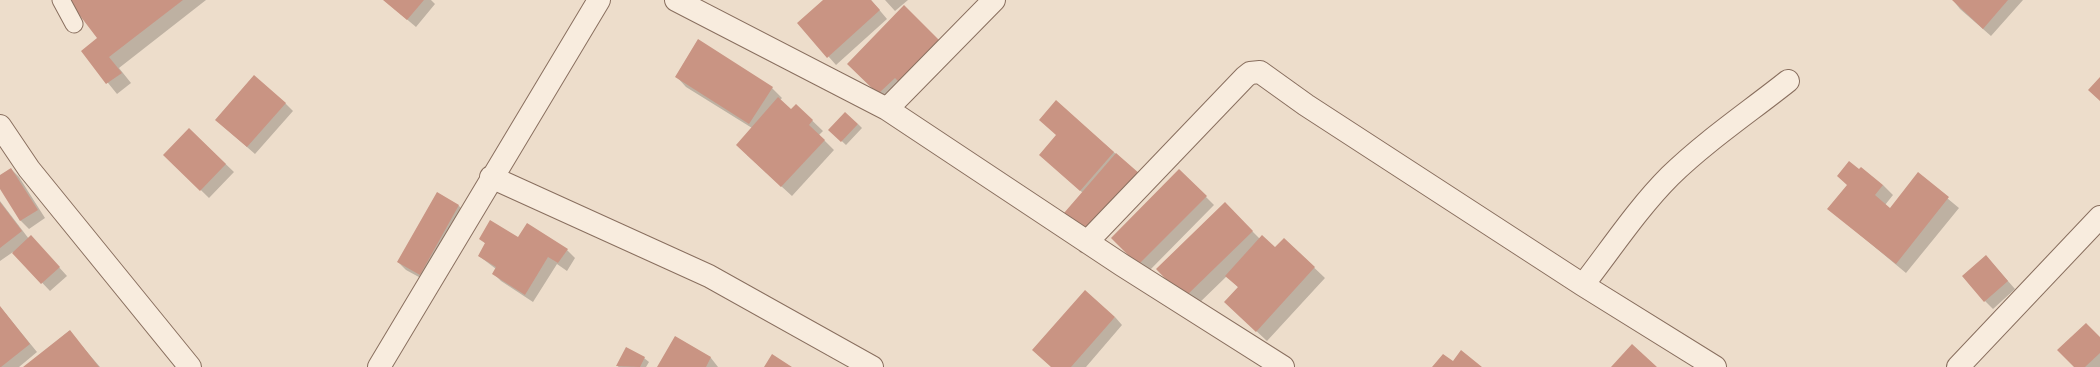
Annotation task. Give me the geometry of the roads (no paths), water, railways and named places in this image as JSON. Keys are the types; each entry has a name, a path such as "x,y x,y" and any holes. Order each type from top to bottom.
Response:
{"street":[{"path":"379,367 491,177 599,0"},
{"path":"676,0 887,110 1087,242 1284,367"},
{"path":"887,110 994,0"},
{"path":"1087,242 1245,77 1255,71 1266,76 1306,105 1583,285 1715,367"},
{"path":"1583,285 1653,195 1670,177 1691,157 1788,81"},
{"path":"0,126 29,169 190,367"},
{"path":"491,177 709,276 872,367"},
{"path":"1958,367 2100,217"}],"lane":[{"path":"61,0 74,24"}]}
